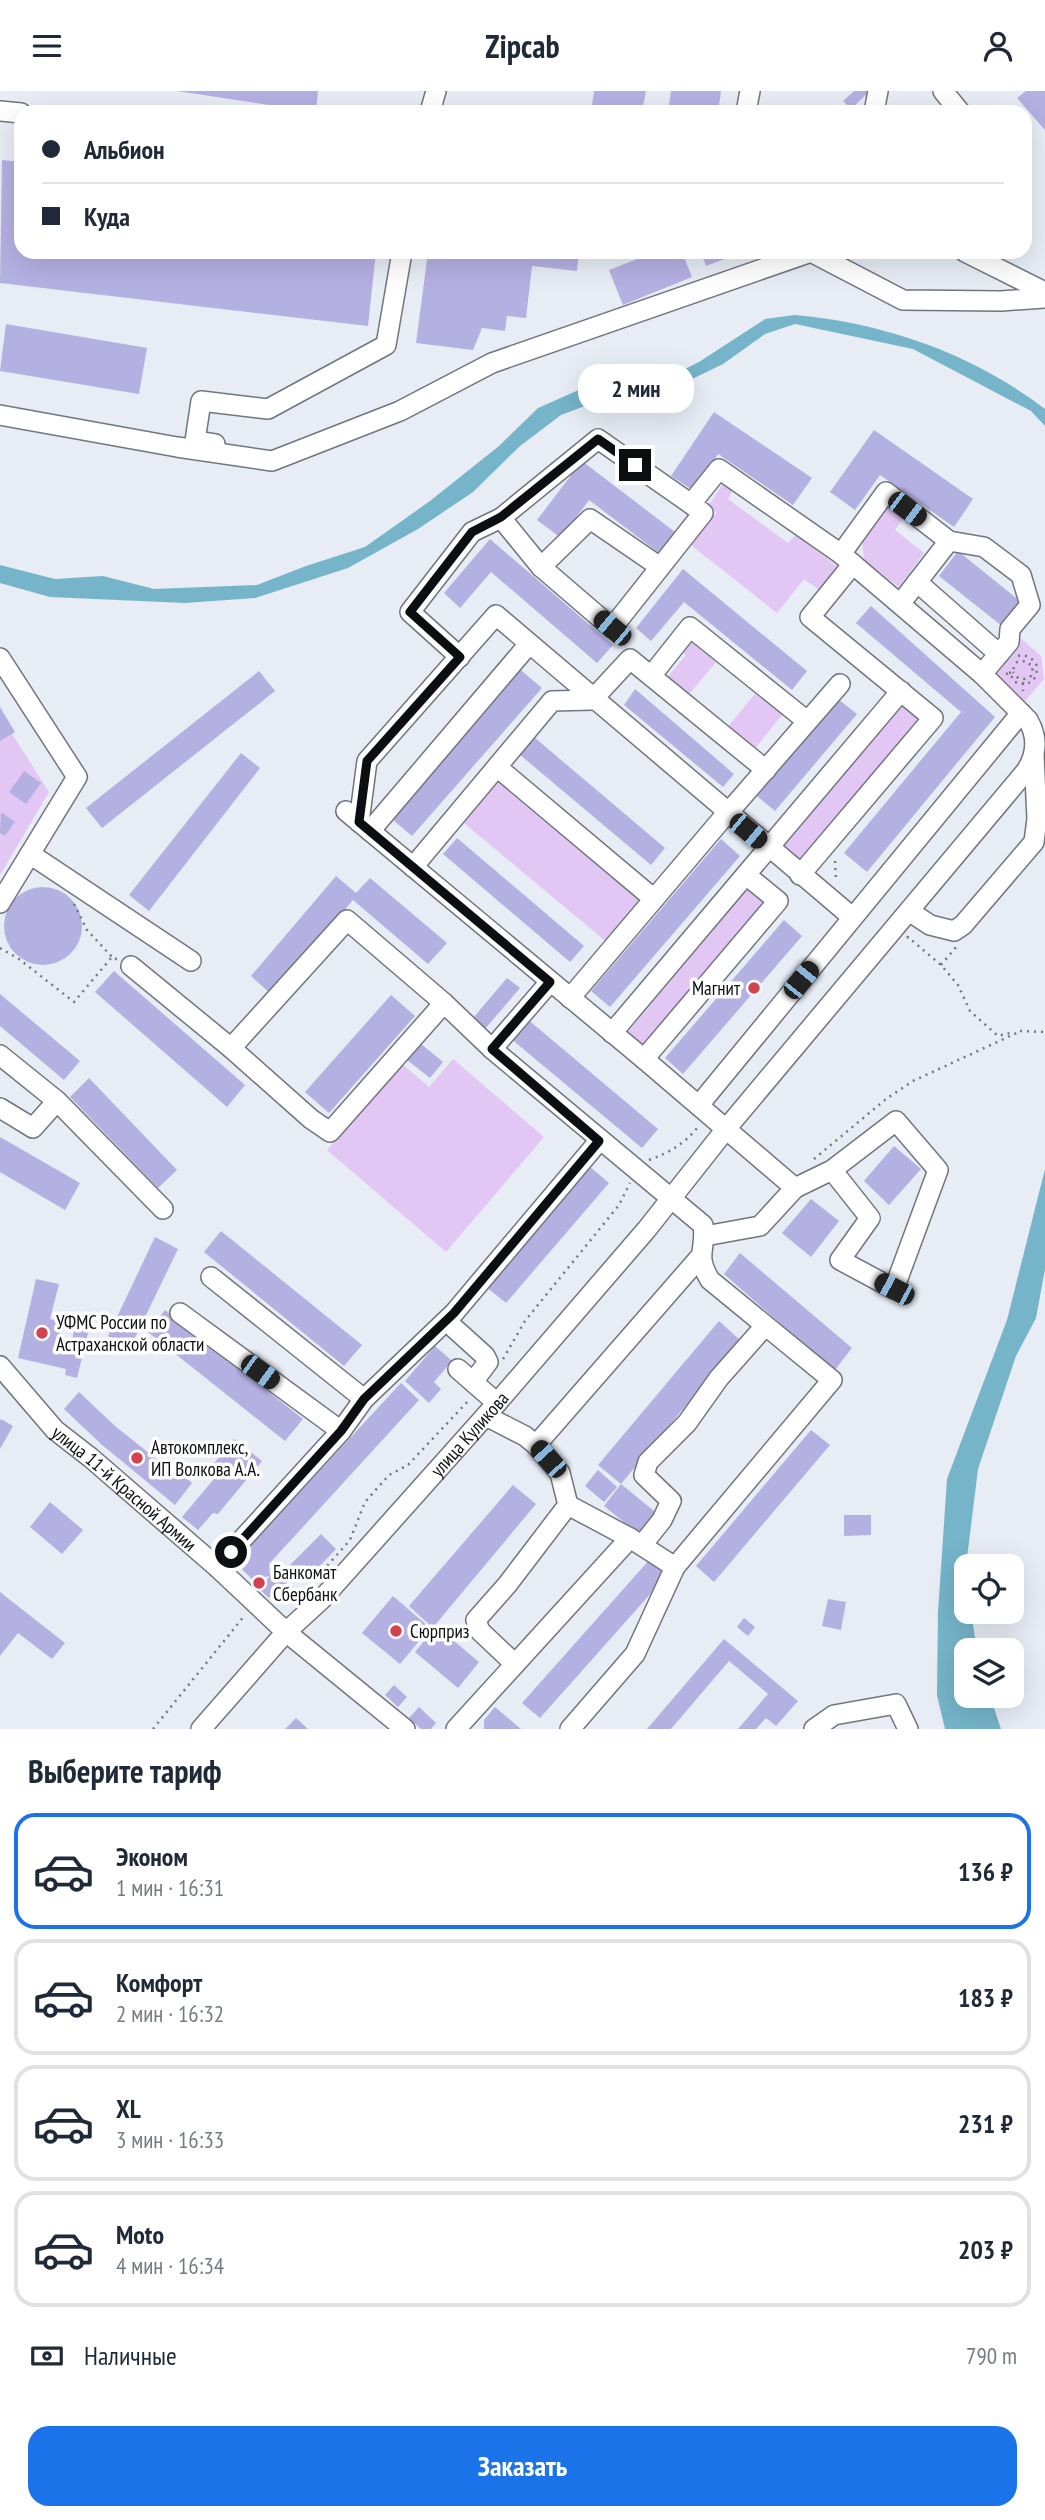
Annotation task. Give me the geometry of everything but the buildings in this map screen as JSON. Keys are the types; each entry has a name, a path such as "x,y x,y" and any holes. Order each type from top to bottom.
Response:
{"street":[{"path":"943,91 954,105"},
{"path":"250,448 195,441 201,401 268,409 386,345 401,259"},
{"path":"0,415 272,461 400,411 492,363 791,259"},
{"path":"824,259 903,300 1001,301 1045,298"},
{"path":"979,259 1045,292"},
{"path":"460,657 410,612 472,532 501,517 598,439 704,513 612,628 541,567 501,517"},
{"path":"691,504 719,469 847,559 982,674 1033,729 1036,746 1034,754 1037,819 1034,842 963,925 954,931 930,925 909,911"},
{"path":"800,875 933,718 810,617 886,492 949,541 985,547 1021,575 1030,605 1010,629 1009,642 982,674"},
{"path":"541,567 590,519 660,567"},
{"path":"900,604 949,541"},
{"path":"917,582 999,654"},
{"path":"359,821 367,761 496,615 845,912"},
{"path":"651,676 690,627 807,722"},
{"path":"359,821 529,644"},
{"path":"0,658 77,777 0,903"},
{"path":"413,867 552,701 592,699 630,659 766,770"},
{"path":"570,998 840,684"},
{"path":"612,1033 901,691"},
{"path":"704,1110 845,912 1021,713"},
{"name":"улица Куликова","path":"201,1729 286,1632 322,1599 492,1409 647,1229 726,1129 1026,771 1034,754"},
{"path":"497,768 654,899"},
{"path":"359,821 796,1188"},
{"path":"30,855 191,961"},
{"path":"644,1059 778,901 746,875"},
{"path":"231,1048 347,919 444,1003 492,1049 703,1226 705,1236 700,1257 710,1280 832,1380 675,1567 635,1654 570,1729"},
{"path":"131,966 231,1048 311,1119 330,1132 444,1003"},
{"path":"492,1049 550,982"},
{"path":"0,1055 57,1101 163,1209"},
{"path":"0,1108 33,1128 57,1101"},
{"path":"705,1236 760,1226 796,1188 832,1170 896,1121 938,1170 894,1289 840,1260 870,1218 832,1170"},
{"path":"217,1567 341,1431 364,1399 454,1313 599,1141"},
{"path":"536,1445 700,1257"},
{"path":"211,1277 364,1399"},
{"path":"180,1313 341,1431"},
{"path":"456,1729 515,1664 636,1542 662,1520 671,1501 645,1475 648,1462 687,1423 719,1378 765,1326"},
{"path":"454,1328 485,1356 488,1362 470,1380 492,1409 536,1445 560,1473 568,1505 675,1567"},
{"name":"улица 11-й Красной Армии","path":"0,1366 55,1430 217,1567 286,1632 405,1729"},
{"path":"515,1664 480,1631 476,1620 533,1553 568,1505"},
{"path":"814,1729 834,1715 896,1704 908,1729"}],"path":[{"path":"1023,655 1024,660 1032,667"},
{"path":"1023,679 1023,684 1035,679 1037,666 1031,658 1023,655 1011,661 1009,673 1013,672 1023,679 1031,676"},
{"path":"1013,672 1014,666 1024,660"},
{"path":"1032,667 1037,666"},
{"path":"1031,676 1032,667"},
{"path":"1031,676 1035,679"},
{"path":"833,836 845,912"},
{"path":"65,898 76,905 87,930 112,957 131,966"},
{"path":"886,937 898,949 908,937 941,965 958,985 970,1011 998,1036 1021,1031 1045,1032"},
{"path":"0,948 74,1002 112,957"},
{"path":"807,1165 886,1099 913,1081 1021,1031"},
{"path":"501,1361 525,1321 620,1205 636,1171 645,1161 686,1142 704,1110"},
{"path":"153,1729 260,1597 278,1602 296,1597 313,1582 350,1541 365,1502 389,1475 408,1465 470,1380"}],"shaded area":[{"path":"724,482 733,489 728,499 788,543 796,535 839,568 820,591 804,579 777,613 691,545 716,513 709,505"},
{"path":"888,504 904,517 895,530 924,553 899,587 864,560 862,539"},
{"path":"1010,629 1041,656 1044,679 1025,701 1012,703 982,674"},
{"path":"688,639 716,662 685,699 664,681 686,655 679,649"},
{"path":"755,694 782,715 753,751 726,729"},
{"path":"904,703 923,718 799,865 780,849"},
{"path":"0,715 49,792 0,875"},
{"path":"502,777 647,898 609,944 464,823"},
{"path":"748,889 765,903 643,1047 627,1033"},
{"path":"453,1059 544,1137 446,1252 327,1150 401,1063 429,1087"}],"water":[{"path":"795,315 862,325 927,344 958,357 1017,389 1045,409 1045,426 1031,411 913,349 795,324 765,334 723,364 688,381 590,404 561,415 520,446 473,492 418,529 348,568 255,598 185,603 50,597 0,583 0,565 55,579 103,576 154,589 257,585 365,547 430,501 499,446 538,408 581,389 681,371 765,319"},
{"path":"1045,1169 1045,1269 1036,1318 1016,1356 978,1469 967,1554 954,1554 954,1624 973,1624 975,1638 954,1638 954,1708 994,1708 1001,1729 945,1729 937,1695 938,1612 947,1479 1007,1320"}],"place":[{"name":"Магнит","path":"754,988"},
{"name":"УФМС России по Астраханской области","path":"42,1333"},
{"name":"Автокомплекс, ИП Волкова А.А.","path":"137,1458"},
{"name":"Банкомат Сбербанк","path":"259,1583"},
{"name":"Сюрприз","path":"396,1631"}],"route":[{"path":"231,1552 341,1431 364,1399 454,1313 599,1141 492,1049 550,982 359,822 367,761 460,657 410,612 472,532 501,517 598,439 635,465"}]}
